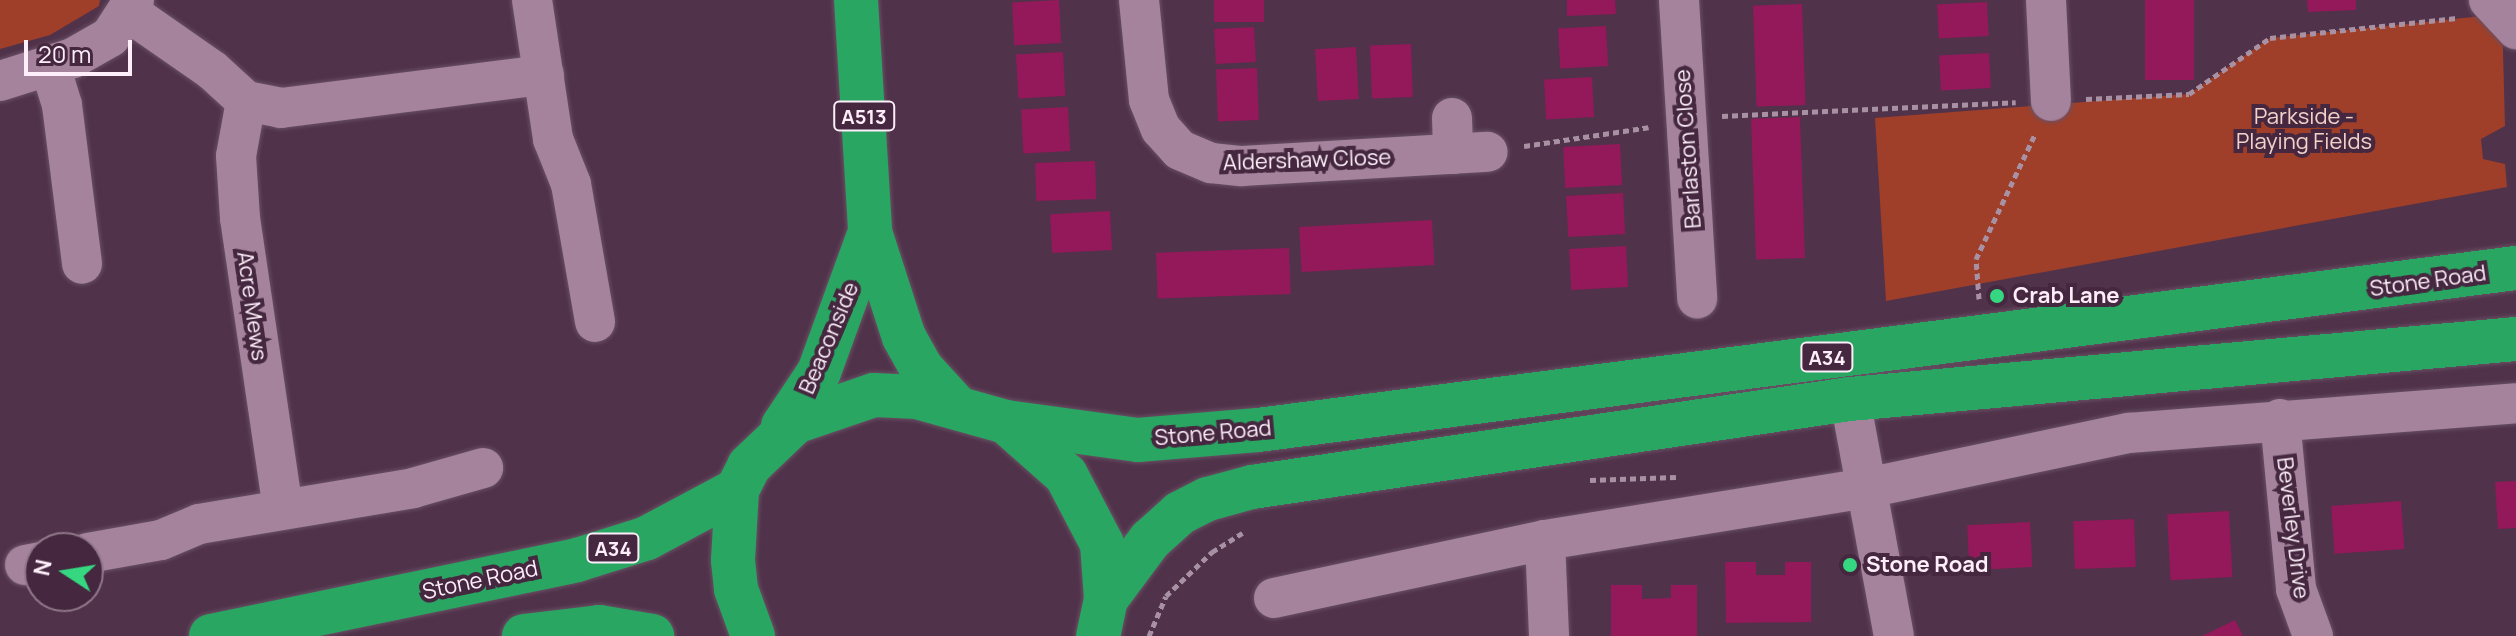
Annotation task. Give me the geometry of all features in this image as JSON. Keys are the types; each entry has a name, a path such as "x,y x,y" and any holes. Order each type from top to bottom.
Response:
{"highway":[{"name":"Beaconside","path":"856,0 870,232 904,337 921,368 955,405"},
{"name":"Beaconside","path":"737,490 819,372 870,232"},
{"name":"Stone Road","path":"1006,422 1138,440 1258,430 1729,367 1982,340 2516,268"},
{"name":"A34","path":"1102,617 1150,540 1180,513 1208,499 1252,487 1850,399 2516,339"},
{"path":"774,438 825,408 874,395 955,405 1006,422 1041,449 1084,503 1102,544 1102,617"},
{"name":"Stone Road","path":"211,636 577,560 647,538 737,490"},
{"path":"737,490 736,589 753,636"},
{"path":"524,636 599,627 652,636"}],"street":[{"name":"Aldershaw Close","path":"1139,0 1149,100 1161,129 1180,150 1211,163 1242,166 1464,141"},
{"name":"Barlaston Close","path":"1679,0 1697,298"},
{"path":"2046,0 2051,101"},
{"path":"533,6 553,139 571,184 597,229 595,322"},
{"path":"0,81 50,66 110,37 132,7 246,101 281,108 544,75"},
{"path":"50,66 62,105 82,264"},
{"name":"Acre Mews","path":"246,101 236,156 240,218 283,509"},
{"path":"1850,399 1894,636"},
{"path":"1274,598 1545,540 1867,488 2129,433 2516,403"},
{"name":"Beverley Drive","path":"2280,419 2296,589 2313,636"},
{"path":"104,550 161,540 224,520 413,488 483,468"},
{"path":"1545,540 1549,636"}],"path":[{"path":"1464,141 1686,121 2189,94 2270,38 2502,14"},
{"path":"1982,340 1976,259 2051,101"},
{"path":"1573,480 1682,476"},
{"path":"1149,636 1166,596 1212,552 1250,528"}],"green space":[{"path":"0,0 100,0 99,6 50,35 0,49"},
{"name":"Parkside - Playing Fields","path":"2502,14 2505,126 2481,139 2483,159 2505,164 2507,187 1886,301 1875,118 2189,94 2270,38"}],"building":[{"path":"1059,0 1061,43 1014,45 1012,2"},
{"path":"1214,0 1264,0 1264,22 1214,22"},
{"path":"1567,0 1615,0 1616,14 1567,16"},
{"path":"2145,0 2194,0 2194,80 2145,80"},
{"path":"2307,0 2356,0 2356,10 2308,12"},
{"path":"1987,2 1989,36 1939,39 1937,5"},
{"path":"1802,4 1806,105 1757,107 1753,6"},
{"path":"1606,26 1608,66 1560,68 1558,29"},
{"path":"1254,27 1256,62 1216,64 1214,29"},
{"path":"1411,44 1413,97 1372,98 1370,45"},
{"path":"1356,47 1359,99 1318,101 1315,49"},
{"path":"1063,52 1065,96 1018,98 1016,54"},
{"path":"1989,53 1991,88 1941,91 1939,56"},
{"path":"1257,68 1259,120 1218,121 1216,69"},
{"path":"1592,77 1594,117 1546,119 1544,80"},
{"path":"1068,107 1070,151 1023,153 1021,109"},
{"path":"1800,117 1805,258 1756,260 1751,119"},
{"path":"1620,144 1622,185 1565,188 1563,147"},
{"path":"1095,161 1096,199 1036,201 1035,163"},
{"path":"1623,193 1625,234 1568,237 1566,196"},
{"path":"1110,211 1112,250 1052,253 1050,214"},
{"path":"1432,220 1434,265 1302,272 1299,227"},
{"path":"1626,246 1628,287 1571,290 1569,249"},
{"path":"1289,248 1291,294 1158,299 1156,253"},
{"path":"2516,481 2516,528 2498,529 2495,482"},
{"path":"2401,501 2404,549 2335,554 2331,506"},
{"path":"2229,511 2232,577 2171,580 2167,514"},
{"path":"2134,519 2136,567 2075,569 2073,521"},
{"path":"2030,522 2032,567 1969,570 1967,525"},
{"path":"1725,562 1756,562 1756,575 1785,575 1785,562 1811,562 1811,622 1726,623"},
{"path":"1611,585 1642,585 1642,599 1671,598 1671,585 1697,585 1697,636 1611,636"},
{"path":"2235,620 2243,636 2202,636"}],"place":[{"name":"Crab Lane","path":"1997,296"},
{"name":"Stone Road","path":"1850,565"}]}
